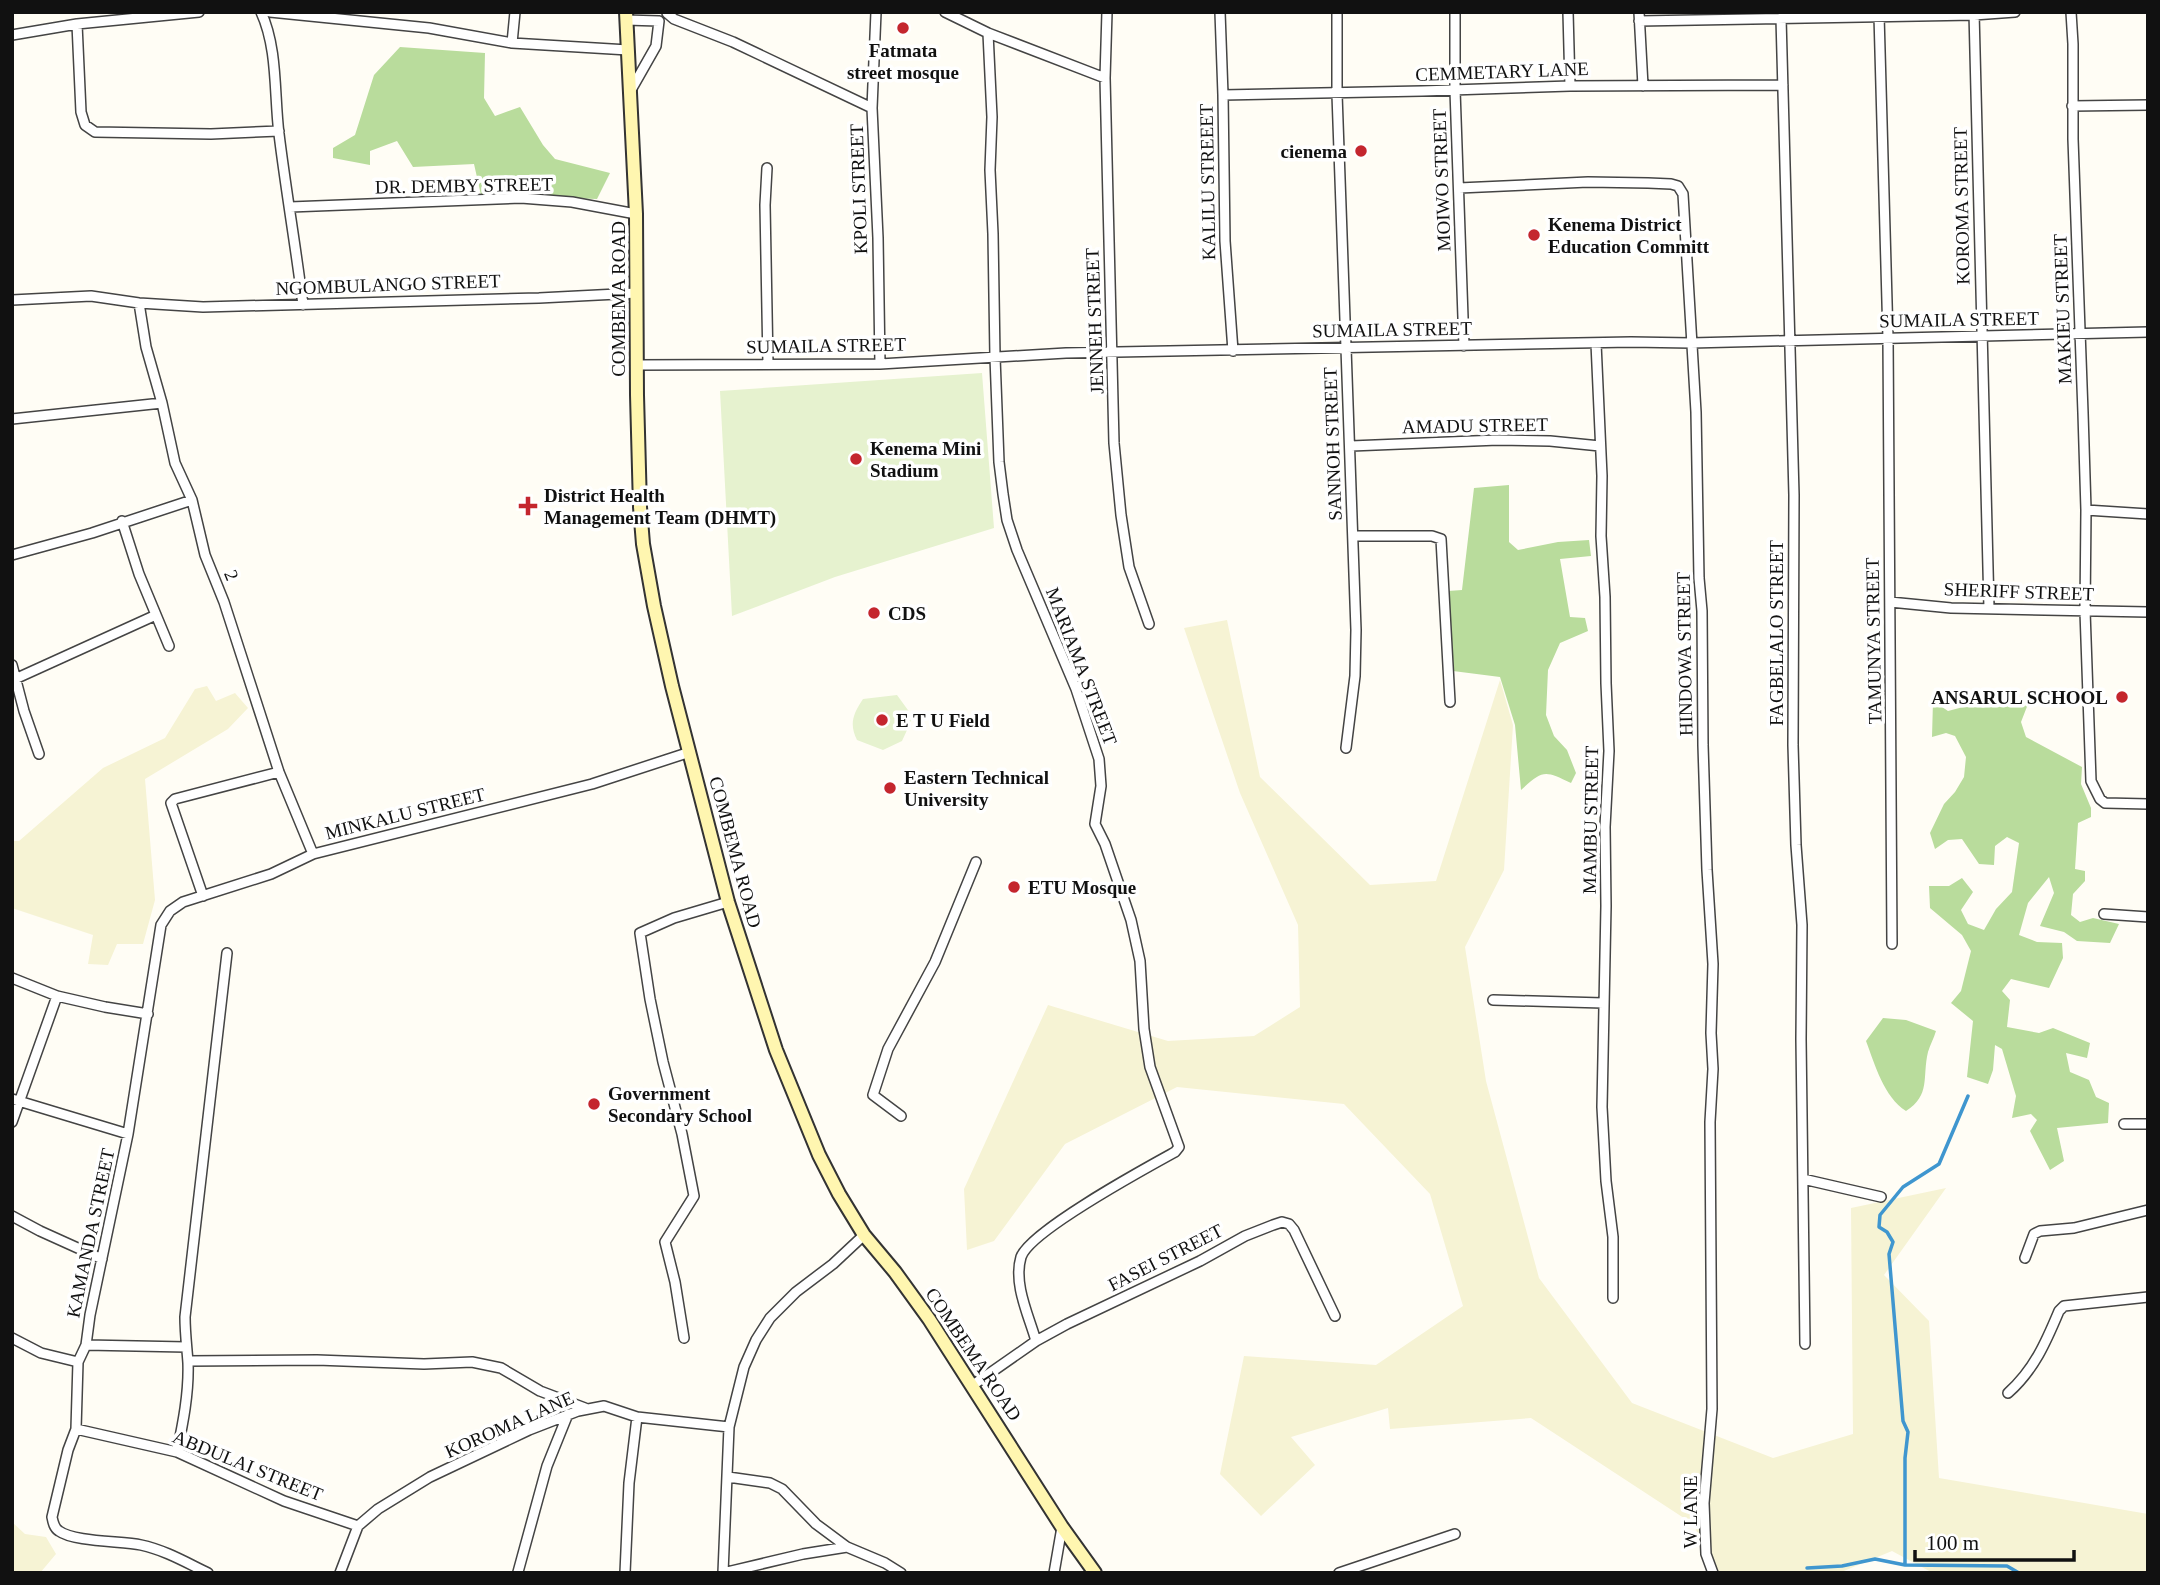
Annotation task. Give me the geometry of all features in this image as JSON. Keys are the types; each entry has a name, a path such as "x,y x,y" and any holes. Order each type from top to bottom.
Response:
{"street":[{"path":"12,35 76,24 199,12"},
{"path":"261,12 267,24 278,97 279,131 303,305"},
{"path":"270,12 429,27 512,43 628,50"},
{"path":"512,43 515,12"},
{"name":"KPOLI STREET","path":"876,12 872,108 880,364"},
{"path":"945,12 988,33 1105,78"},
{"name":"JENNEH STREET","path":"1107,12 1105,78 1114,443 1129,567 1149,624"},
{"name":"KALILU STREEET","path":"1220,12 1225,241 1233,351"},
{"name":"SANNOH STREET","path":"1337,12 1337,93 1351,446 1356,676 1346,748"},
{"name":"MOIWO STREET","path":"1455,12 1455,90 1464,346"},
{"path":"1568,12 1570,86"},
{"path":"1643,86 1639,17 1781,18 2015,12"},
{"name":"MAKIEU STREET","path":"2071,12 2091,781 2105,803 2148,804"},
{"path":"631,90 656,46 659,21 667,13 674,19 733,42 872,108"},
{"name":"KOROMA STREET","path":"1974,14 1989,608"},
{"path":"626,16 659,21"},
{"name":"COMBEMA ROAD","path":"626,16 636,214 640,507 643,544 654,606 728,902 776,1050 828,1173 864,1235 895,1272 974,1385 1062,1527 1095,1573"},
{"name":"TAMUNYA STREET","path":"1879,16 1888,338 1892,944"},
{"name":"FAGBELALO STREET","path":"1781,18 1794,495 1793,745 1802,925 1805,1344"},
{"path":"76,24 81,112 85,125 95,132 211,134 279,131"},
{"name":"MARIAMA STREET","path":"988,33 999,462 1007,520 1076,689 1099,759 1101,786 1095,824 1131,920 1140,961 1144,1029 1150,1067 1179,1147 1030,1242 1021,1256 1019,1280 1036,1341"},
{"name":"CEMMETARY LANE","path":"1223,95 1570,86 1783,85"},
{"path":"2073,106 2148,105"},
{"path":"767,168 765,217 768,364"},
{"name":"HINDOWA STREET","path":"1459,188 1588,182 1671,184 1678,186 1683,194 1696,412 1706,840 1713,964 1710,1122 1712,1409 1708,1451"},
{"name":"DR. DEMBY STREET","path":"290,207 521,198 572,202 636,214"},
{"name":"NGOMBULANGO STREET","path":"12,300 91,296 139,303 204,307 637,293"},
{"name":"2","path":"139,303 146,347 175,463 192,500 205,555 224,601 279,772 313,855"},
{"name":"SUMAILA STREET","path":"637,365 880,364 1112,352 1691,343 2148,332"},
{"name":"MAMBU STREET","path":"1597,343 1609,751 1602,1107 1606,1181 1613,1237 1613,1298"},
{"path":"12,419 162,403"},
{"name":"AMADU STREET","path":"1351,446 1498,440 1600,446"},
{"path":"12,555 92,533 192,500"},
{"path":"2086,510 2148,514"},
{"path":"122,522 139,574 169,646"},
{"path":"1353,536 1432,536 1441,539 1450,702"},
{"name":"SHERIFF STREET","path":"1891,602 1951,608 2148,612"},
{"path":"15,679 156,614"},
{"path":"12,665 39,754"},
{"name":"MINKALU STREET","path":"159,944 161,925 170,911 183,902 271,874 313,855 592,784 690,752"},
{"path":"203,896 171,803 175,799 279,772"},
{"path":"901,1116 873,1095 888,1049 935,962 976,862"},
{"path":"684,1338 676,1282 664,1242 694,1196 650,999 640,933 674,918 728,902"},
{"path":"2104,914 2148,917"},
{"name":"KAMANDA STREET","path":"159,944 128,1134 86,1345 78,1362 76,1429 51,1517 60,1532 142,1545 170,1554 208,1573"},
{"path":"177,1452 184,1419 188,1361 185,1317 188,1283 227,953"},
{"path":"12,978 57,996 148,1014"},
{"path":"12,1122 16,1100 57,996"},
{"path":"1493,1000 1603,1003"},
{"path":"16,1100 128,1134"},
{"path":"2124,1124 2148,1124"},
{"path":"1803,1179 1881,1197"},
{"path":"2025,1258 2037,1232 2074,1228 2148,1210"},
{"path":"12,1216 102,1259"},
{"name":"FASEI STREET","path":"974,1385 1036,1341 1245,1236 1282,1222 1289,1224 1294,1230 1335,1316"},
{"path":"847,1547 803,1554 723,1573 729,1427 744,1367 770,1318 796,1292 864,1235"},
{"path":"2008,1393 2024,1379 2064,1306 2148,1297"},
{"path":"12,1338 41,1353 78,1362"},
{"path":"86,1345 186,1347"},
{"path":"188,1361 317,1360 424,1364 472,1362 502,1367 540,1391 585,1408"},
{"name":"KOROMA LANE","path":"358,1526 378,1509 430,1477 529,1430 585,1408 604,1406 637,1417 729,1427"},
{"path":"518,1572 547,1466 568,1414"},
{"path":"625,1573 629,1483 637,1417"},
{"name":"ABDULAI STREET","path":"76,1429 177,1452 284,1501 358,1526"},
{"name":"W LANE","path":"1708,1451 1704,1503 1706,1554 1713,1573"},
{"path":"728,1477 770,1483 782,1489 816,1524 847,1547 901,1573"},
{"path":"340,1573 358,1526"},
{"path":"1054,1573 1062,1527"},
{"path":"1339,1573 1455,1534"}],"shaded area":[{"path":"1227,620 1260,777 1370,885 1436,881 1500,680 1513,725 1504,870 1465,947 1486,1081 1539,1278 1632,1403 1773,1458 1853,1434 1851,1208 1946,1188 1884,1275 1929,1321 1939,1478 2148,1514 2148,1573 1933,1573 1892,1551 1839,1573 1718,1573 1693,1524 1531,1418 1390,1429 1388,1408 1291,1437 1315,1465 1261,1516 1220,1474 1244,1356 1376,1365 1463,1306 1430,1194 1344,1104 1177,1087 1065,1144 994,1241 967,1250 964,1189 1048,1005 1168,1041 1254,1036 1300,1007 1298,925 1240,793 1184,628"},
{"path":"207,686 216,701 235,693 248,708 228,729 145,779 155,900 143,944 117,944 108,965 88,964 93,935 12,908 12,841 19,841 103,768 165,738 195,689"},
{"path":"12,1522 25,1534 46,1537 56,1554 40,1573 12,1573"}],"green space":[{"path":"400,47 485,53 484,98 495,116 520,107 543,145 555,159 610,173 597,199 481,195 474,164 413,167 397,141 370,151 370,165 333,158 333,148 355,135 374,75"},
{"name":"Kenema Mini Stadium","path":"982,373 994,528 835,577 732,616 720,391"},
{"path":"1509,485 1509,542 1518,550 1558,542 1589,540 1591,556 1560,559 1570,617 1585,618 1588,631 1560,643 1548,670 1546,715 1554,736 1567,750 1576,773 1571,783 1544,774 1521,790 1515,725 1500,677 1453,671 1448,591 1462,590 1474,488"},
{"path":"1999,689 2028,704 2021,722 2026,737 2082,767 2081,784 2091,808 2091,817 2078,823 2075,869 2085,871 2085,881 2073,894 2071,915 2080,922 2093,918 2119,924 2110,943 2077,941 2064,932 2040,926 2054,893 2049,877 2028,903 2019,935 2037,942 2062,943 2063,958 2049,988 2011,979 2002,991 2010,1000 2007,1027 2039,1033 2053,1028 2090,1043 2087,1058 2066,1053 2070,1072 2089,1080 2096,1097 2109,1103 2108,1123 2057,1128 2064,1161 2050,1170 2030,1131 2037,1120 2031,1114 2012,1118 2016,1096 2002,1049 1995,1045 1993,1070 1988,1084 1967,1077 1973,1021 1951,1003 1961,991 1971,951 1962,935 1930,908 1929,886 1949,886 1962,878 1973,892 1961,910 1968,924 1984,930 1996,909 2012,892 2019,843 2007,837 1995,846 1994,865 1979,864 1962,839 1948,840 1935,849 1930,833 1944,804 1964,777 1966,757 1955,736 1946,733 1932,737 1933,701 1948,711 1987,705"},
{"name":"E T U Field","path":"897,695 913,717 902,741 883,750 857,740 853,719 863,699"},
{"path":"1883,1018 1906,1020 1936,1031 1928,1052 1922,1092 1914,1105 1906,1111 1886,1089 1866,1041"}],"waterway":[{"path":"1905,1565 1905,1458 1908,1432 1903,1421 1889,1254 1893,1242 1887,1232 1879,1227 1880,1215 1903,1187 1939,1164 1968,1096"},
{"path":"1807,1568 1842,1566 1875,1559 1905,1565 2007,1566 2019,1573"}],"place":[{"name":"Fatmata street mosque","path":"903,28"},
{"name":"cienema","path":"1361,151"},
{"name":"Kenema District Education Committ","path":"1534,235"},
{"name":"Kenema Mini Stadium","path":"856,459"},
{"name":"District Health Management Team (DHMT)","path":"528,506"},
{"name":"CDS","path":"874,613"},
{"name":"ANSARUL SCHOOL","path":"2122,697"},
{"name":"E T U Field","path":"882,720"},
{"name":"Eastern Technical University","path":"890,788"},
{"name":"ETU Mosque","path":"1014,887"},
{"name":"Government Secondary School","path":"594,1104"}]}
